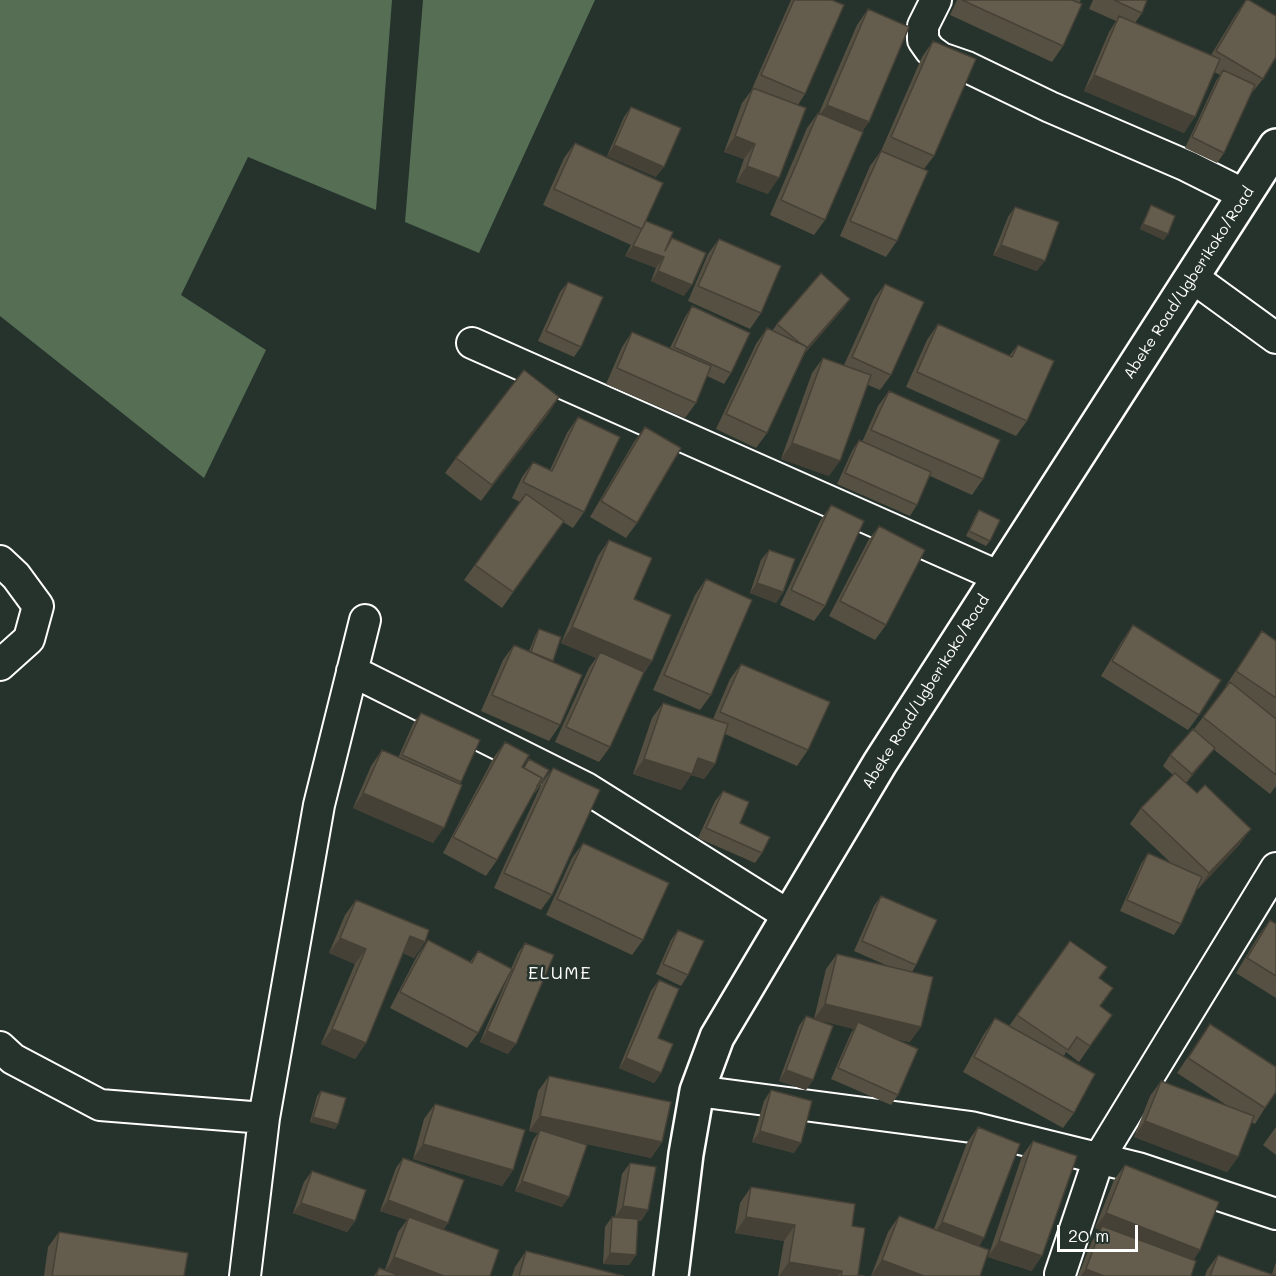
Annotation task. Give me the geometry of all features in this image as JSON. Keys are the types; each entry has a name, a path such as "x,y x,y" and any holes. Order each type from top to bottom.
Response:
{"street":[{"path":"936,0 923,26 923,40 930,50 941,58 968,67 1050,107 1187,166 1245,195"},
{"name":"Abeke Road/Ugberikoko/Road","path":"672,1276 686,1154 697,1090 717,1037 880,763 1276,146"},
{"path":"1192,277 1276,338"},
{"path":"472,343 1000,577"},
{"path":"0,561 16,576 38,606 29,639 0,665"},
{"path":"245,1276 264,1118 319,805 365,621"},
{"path":"352,671 586,788 788,915"},
{"path":"1060,1274 1100,1158 1276,868"},
{"path":"0,1047 13,1059 100,1105 264,1118"},
{"path":"697,1090 971,1127 1138,1168 1276,1214"}],"green space":[{"path":"0,0 392,0 376,210 248,157 181,295 266,350 204,478 0,316"},
{"path":"423,0 595,0 479,253 405,222"}],"building":[{"path":"794,0 832,0 844,5 805,94 761,75"},
{"path":"962,0 1072,0 1082,4 1063,46"},
{"path":"1114,0 1147,0 1142,13"},
{"path":"1246,0 1276,16 1276,57 1263,79 1216,51"},
{"path":"868,9 909,27 869,122 827,105"},
{"path":"1119,16 1220,59 1195,117 1094,75"},
{"path":"933,41 976,59 934,156 891,137"},
{"path":"1223,70 1255,85 1224,153 1192,137"},
{"path":"753,88 806,108 779,178 747,166 755,144 735,136"},
{"path":"631,107 681,128 664,167 614,145"},
{"path":"818,113 863,132 825,220 781,200"},
{"path":"575,143 663,183 642,229 554,189"},
{"path":"881,151 928,171 897,241 850,221"},
{"path":"1151,205 1175,216 1168,234 1143,224"},
{"path":"1015,207 1059,222 1045,261 1001,245"},
{"path":"646,221 673,232 665,251 672,238 706,253 692,285 658,271 664,257 633,246"},
{"path":"719,239 781,266 761,313 698,286"},
{"path":"821,273 850,299 807,348 777,324"},
{"path":"568,282 603,297 581,347 546,331"},
{"path":"885,284 924,302 891,375 852,357"},
{"path":"692,306 750,333 731,373 674,347"},
{"path":"938,324 1012,357 1018,345 1054,361 1027,421 917,372"},
{"path":"767,328 807,347 767,433 726,414"},
{"path":"632,332 711,366 696,403 617,368"},
{"path":"823,358 871,375 840,461 792,443"},
{"path":"524,370 559,397 492,485 456,458"},
{"path":"889,391 1000,440 983,479 871,430"},
{"path":"578,417 620,437 584,512 523,482 533,462 552,471"},
{"path":"645,427 681,448 637,523 601,501"},
{"path":"859,440 931,472 917,505 845,473"},
{"path":"526,494 564,521 513,592 475,565"},
{"path":"831,505 864,521 825,606 791,590"},
{"path":"979,510 1000,520 990,541 969,531"},
{"path":"879,526 925,550 886,625 840,601"},
{"path":"609,540 652,558 634,599 671,615 652,661 572,627"},
{"path":"769,550 795,559 783,592 757,583"},
{"path":"706,579 752,600 711,695 664,675"},
{"path":"1133,625 1221,680 1199,715 1112,661"},
{"path":"539,629 561,637 553,661 531,652"},
{"path":"1262,631 1276,641 1276,698 1236,671"},
{"path":"514,645 582,675 560,725 492,695"},
{"path":"600,652 644,672 610,747 566,727"},
{"path":"741,664 830,702 808,750 720,712"},
{"path":"1230,682 1276,719 1276,775 1203,717"},
{"path":"663,703 728,724 715,764 698,758 692,774 644,759"},
{"path":"421,713 480,740 461,782 402,755"},
{"path":"1193,729 1215,748 1192,774 1170,755"},
{"path":"505,742 529,755 522,767 542,778 497,860 453,837"},
{"path":"382,750 462,785 444,828 363,793"},
{"path":"529,759 549,770 539,787 537,786 542,778 524,768"},
{"path":"553,768 600,790 552,895 504,873"},
{"path":"1175,773 1197,793 1205,785 1251,829 1209,873 1141,808"},
{"path":"723,791 749,802 740,823 770,837 762,853 706,828"},
{"path":"583,843 669,883 643,940 557,899"},
{"path":"1148,853 1202,877 1181,924 1127,900"},
{"path":"881,896 937,920 916,965 862,941"},
{"path":"356,900 429,930 425,942 410,936 366,1043 332,1029 366,949 340,938"},
{"path":"1270,920 1276,924 1276,976 1247,958"},
{"path":"678,930 704,941 688,975 663,964"},
{"path":"428,940 472,963 478,951 512,969 478,1033 400,992"},
{"path":"1070,941 1107,967 1099,978 1113,988 1100,1006 1112,1015 1090,1046 1077,1037 1068,1050 1017,1015"},
{"path":"525,943 554,955 516,1044 487,1031"},
{"path":"837,954 933,977 921,1027 825,1004"},
{"path":"659,980 679,989 658,1038 673,1044 661,1073 626,1058"},
{"path":"806,1016 833,1026 813,1080 786,1070"},
{"path":"995,1018 1095,1074 1074,1113 974,1057"},
{"path":"858,1022 918,1049 898,1095 838,1068"},
{"path":"1210,1024 1276,1067 1276,1092 1265,1108 1188,1058"},
{"path":"549,1076 671,1102 662,1142 540,1116"},
{"path":"1161,1081 1254,1116 1238,1157 1145,1121"},
{"path":"771,1090 812,1101 801,1143 760,1131"},
{"path":"321,1091 346,1098 338,1124 313,1117"},
{"path":"435,1104 525,1130 513,1170 423,1144"},
{"path":"978,1127 1020,1144 984,1238 942,1222"},
{"path":"540,1130 587,1145 569,1197 522,1181"},
{"path":"1033,1141 1077,1156 1042,1256 999,1241"},
{"path":"403,1158 464,1180 448,1223 388,1200"},
{"path":"630,1163 656,1167 648,1210 623,1206"},
{"path":"1125,1165 1219,1202 1200,1250 1106,1213"},
{"path":"312,1171 366,1190 355,1221 301,1203"},
{"path":"751,1187 855,1204 852,1226 865,1228 858,1275 864,1276 841,1276 842,1271 789,1262 795,1225 746,1217"},
{"path":"899,1216 989,1250 980,1276 924,1276 882,1260"},
{"path":"409,1217 499,1250 490,1276 444,1276 394,1257"},
{"path":"612,1217 638,1219 636,1255 610,1253"},
{"path":"1102,1226 1196,1261 1191,1276 1104,1276 1086,1269"},
{"path":"59,1232 188,1253 184,1276 52,1276"},
{"path":"526,1251 624,1276 519,1276"},
{"path":"1218,1255 1276,1276 1210,1276"},
{"path":"379,1268 400,1276 376,1276"}],"district":[{"name":"ELUME","path":"560,973"}]}
